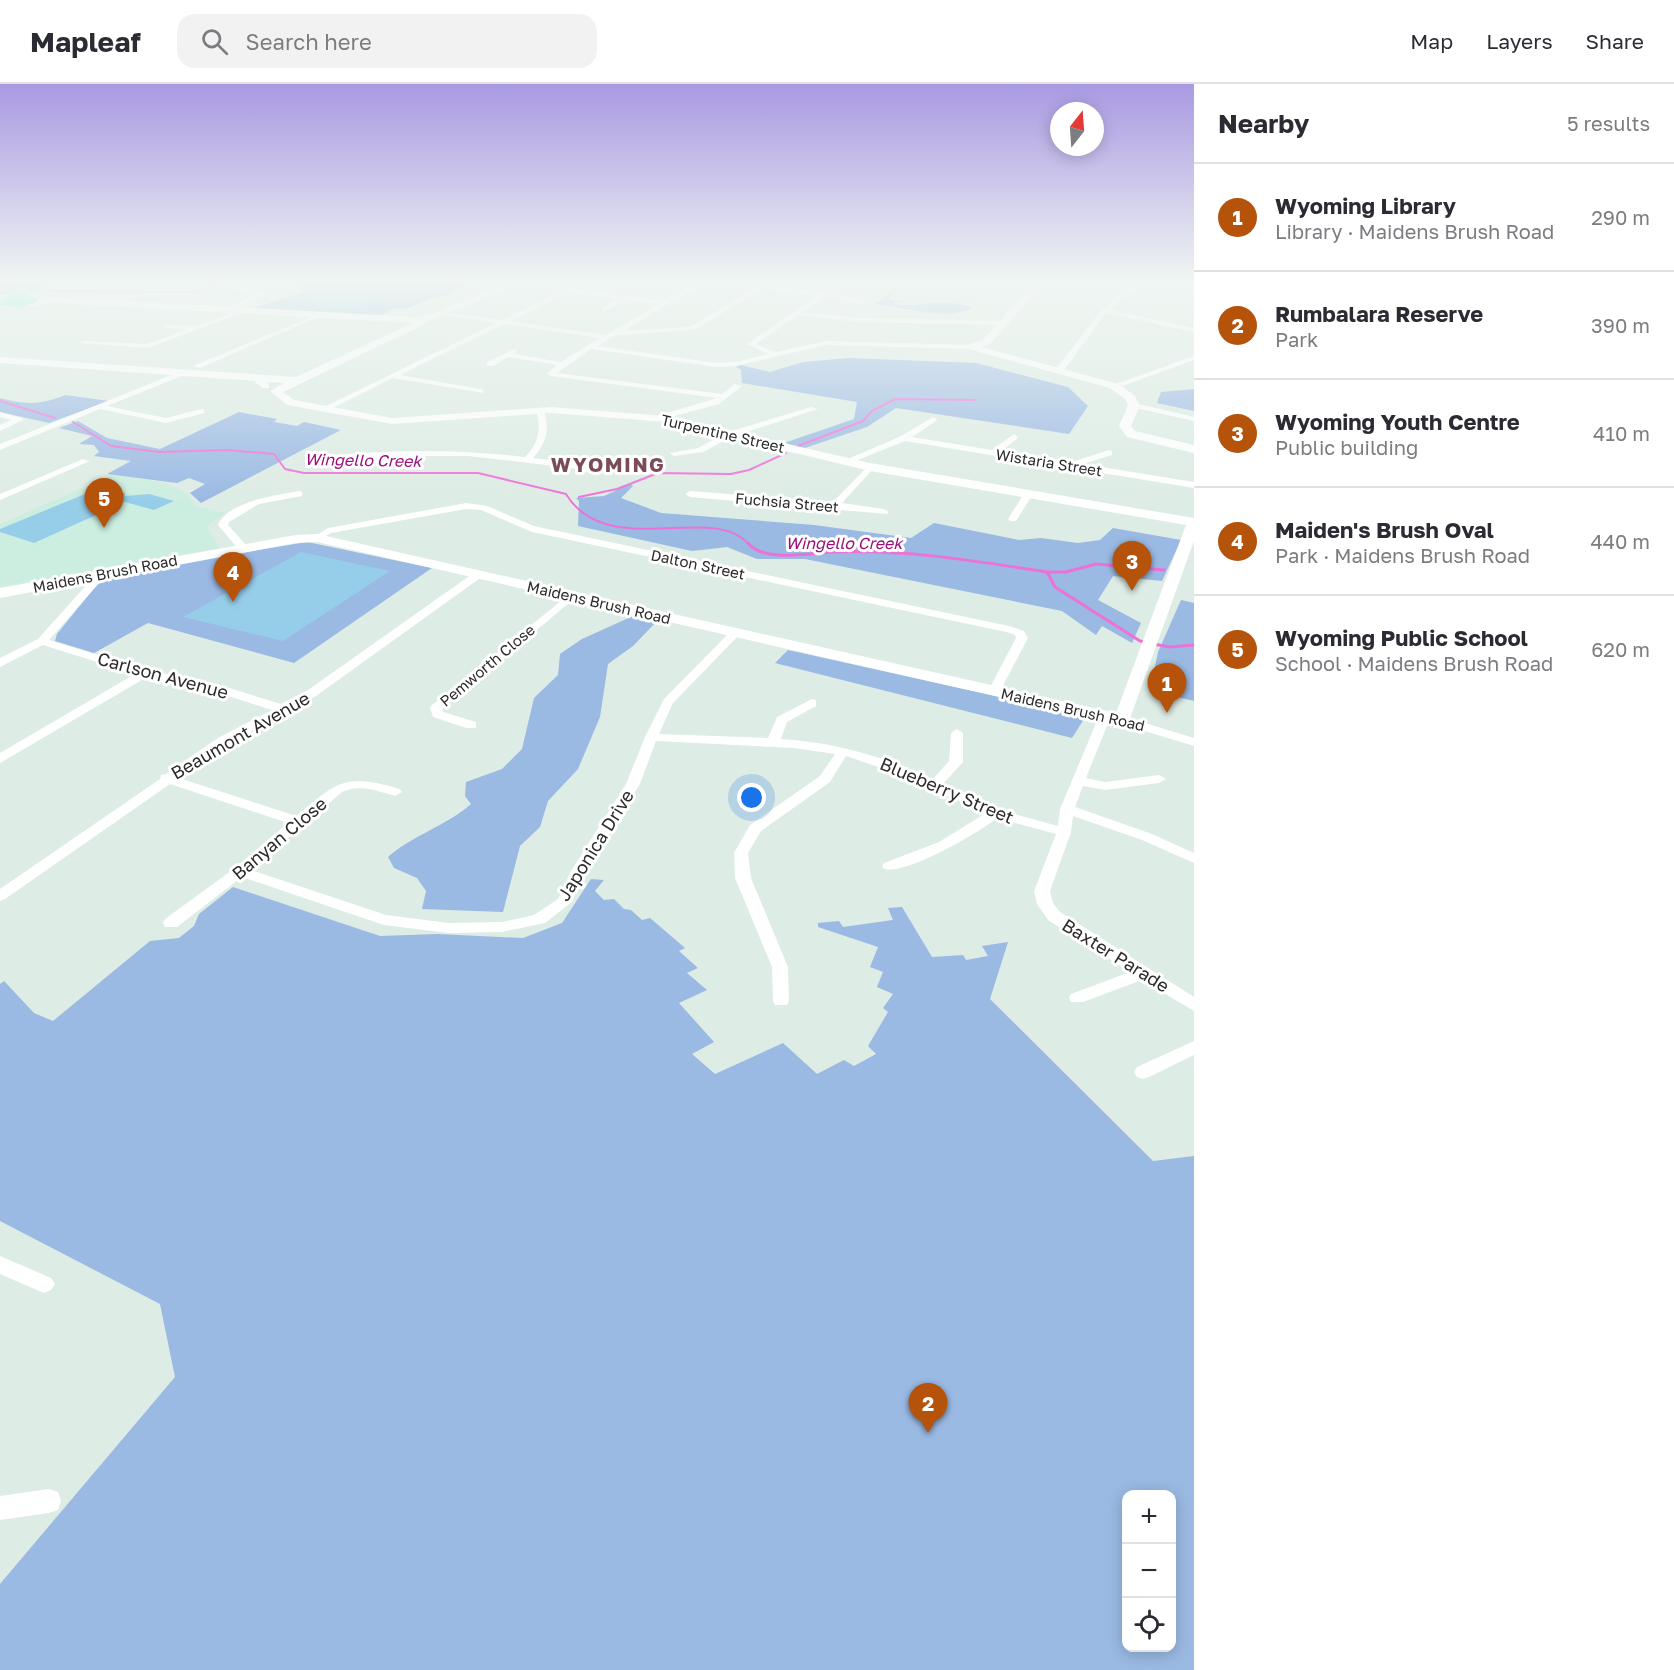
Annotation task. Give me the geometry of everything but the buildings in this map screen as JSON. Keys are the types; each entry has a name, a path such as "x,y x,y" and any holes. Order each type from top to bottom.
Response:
{"street":[{"path":"197,366 223,355"},
{"path":"0,360 184,372 265,382 295,381 351,355"},
{"path":"324,409 435,355"},
{"path":"507,355 563,364"},
{"path":"490,364 507,355"},
{"path":"577,355 552,375 722,396"},
{"path":"646,355 716,365 735,364 770,355"},
{"path":"1002,355 1114,386 1130,397 1134,405 1125,426 1131,435 1194,449"},
{"path":"1057,370 1071,355"},
{"path":"1114,386 1194,358"},
{"path":"0,448 184,372"},
{"path":"392,376 480,391"},
{"name":"Turpentine Street","path":"295,381 275,391 291,403 392,421 540,411 660,418 845,462 1028,494 1193,530"},
{"path":"660,418 714,403 738,386"},
{"path":"1134,405 1194,419"},
{"path":"100,407 166,421 201,411"},
{"path":"674,453 700,450 731,434 814,409"},
{"path":"527,460 539,446 545,429 540,411"},
{"path":"0,414 19,420 0,428"},
{"path":"845,462 904,438 933,419"},
{"path":"993,453 1014,437"},
{"name":"Wistaria Street","path":"904,438 1194,485"},
{"path":"347,457 433,452 527,460 587,471"},
{"path":"1074,465 1109,453"},
{"path":"0,497 86,460"},
{"path":"835,505 870,467"},
{"path":"243,548 223,525 225,520 256,502 299,494"},
{"name":"Fuchsia Street","path":"690,494 835,505 884,512"},
{"path":"1013,519 1028,494"},
{"name":"Dalton Street","path":"317,538 328,531 454,508 487,507 520,526 1020,633 1022,638 994,691"},
{"path":"1114,718 1150,643 1193,530"},
{"name":"Maidens Brush Road","path":"0,593 243,548 296,539 317,538 1114,718 1194,742"},
{"path":"0,663 42,641 102,574"},
{"name":"Beaumont Avenue","path":"0,896 166,778 223,741 321,687 479,574"},
{"name":"Pemworth Close","path":"471,725 441,717 437,714 436,708 571,596"},
{"name":"Japonica Drive","path":"240,871 384,920 449,928 502,927 538,919 564,902 578,871 633,784 651,737 669,702 736,632"},
{"name":"Carlson Avenue","path":"42,641 145,673 209,686 283,708"},
{"path":"0,759 145,673"},
{"path":"774,741 781,720 812,702"},
{"name":"Baxter Parade","path":"1114,718 1079,781 1067,809 1064,832 1042,891 1045,904 1054,916 1194,1005"},
{"path":"936,784 956,762 957,733"},
{"name":"Blueberry Street","path":"651,737 686,742 774,741 843,751 880,760 936,784 994,813 1064,832"},
{"path":"781,1001 780,967 743,878 741,854 755,828 825,779 843,751"},
{"path":"166,778 298,822"},
{"path":"1079,781 1105,786 1159,779"},
{"name":"Banyan Close","path":"171,922 240,871 337,789 351,783 372,784 395,792"},
{"path":"1067,809 1147,837 1194,859"},
{"path":"889,866 937,849 976,829 994,813"},
{"path":"1077,998 1143,973"},
{"path":"1143,1072 1194,1047"},
{"path":"0,1265 44,1284"},
{"path":"0,1508 49,1501"}],"shaded area":[{"path":"849,358 976,363 1068,387 1088,406 1069,434 896,408 867,427 802,449 781,444 854,419 857,402 742,383 741,370 736,367 741,365 770,372 803,362"},
{"path":"1194,389 1194,411 1157,403 1161,392"},
{"path":"65,395 109,401 49,423 0,412 0,398 33,403"},
{"path":"239,412 277,419 274,422 297,426 304,422 341,430 201,503 190,493 205,484 189,478 177,483 107,474 131,461 94,456 99,452 94,445 79,444 92,436 59,428 78,421 107,438 160,449"},
{"path":"112,475 163,482 186,493 195,506 225,513 207,526 219,548 0,587 0,524"},
{"path":"630,484 633,486 621,498 661,513 814,525 911,538 934,523 1019,540 1041,538 1078,543 1100,540 1113,528 1181,540 1162,581 1113,576 1098,600 1141,623 1132,643 1102,626 1096,635 1062,611 805,559 757,559 727,547 692,551 578,526 579,501 576,498 604,496"},
{"path":"102,487 125,493 125,496 149,494 174,501 154,510 125,502 34,543 0,532 0,529"},
{"path":"307,542 432,568 294,663 148,623 94,653 55,641 57,634 100,581 114,574"},
{"path":"301,552 390,571 283,641 183,617"},
{"path":"1181,600 1194,603 1194,701 1150,691 1158,652"},
{"path":"633,616 657,621 633,646 608,664 600,717 578,769 548,801 540,827 520,846 503,912 422,909 426,891 417,878 394,868 388,857 471,804 465,796 466,782 502,769 522,749 534,698 558,675 560,654 582,639"},
{"path":"788,650 1086,716 1072,738 775,663"},
{"path":"591,879 604,880 595,891 604,900 614,899 624,909 631,910 642,920 650,918 685,948 679,951 698,968 687,973 707,990 679,1003 714,1042 692,1054 715,1074 783,1043 817,1074 844,1060 854,1066 876,1054 868,1046 888,1012 883,1008 893,994 877,987 883,972 870,967 878,947 818,927 818,923 839,921 843,927 893,920 888,908 902,907 932,957 963,955 966,960 988,956 982,946 1008,942 990,999 1153,1161 1194,1156 1194,1670 0,1670 0,1584 175,1377 160,1304 0,1221 0,984 4,981 34,1013 53,1021 150,941 179,938 194,926 199,914 233,887 380,936 437,934 523,938 562,923"}],"waterway":[{"path":"798,446 863,421 872,411 895,399 975,400"},
{"name":"Wingello Creek","path":"0,401 55,418"},
{"name":"Wingello Creek","path":"73,422 111,446 159,452 227,450 274,454 285,469 304,473 478,473 566,494 584,514 607,524 633,528 712,528 733,533 749,545"},
{"path":"579,497 617,489 658,473 731,474 749,470 786,453"},
{"name":"Wingello Creek","path":"748,543 755,549 776,555 886,552 1047,572"},
{"path":"1047,572 1066,572 1096,564 1164,570"},
{"name":"Wingello Creek","path":"1047,572 1055,587 1140,641 1146,642"},
{"name":"Wingello Creek","path":"1153,644 1170,647 1194,645"}],"place":[{"name":"Wyoming Public School","path":"104,528"},
{"name":"Wyoming Youth Centre","path":"1132,591"},
{"name":"Maiden's Brush Oval","path":"233,602"},
{"name":"Wyoming Library","path":"1167,713"},
{"name":"Rumbalara Reserve","path":"928,1433"}],"district":[{"name":"WYOMING","path":"608,464"}]}
